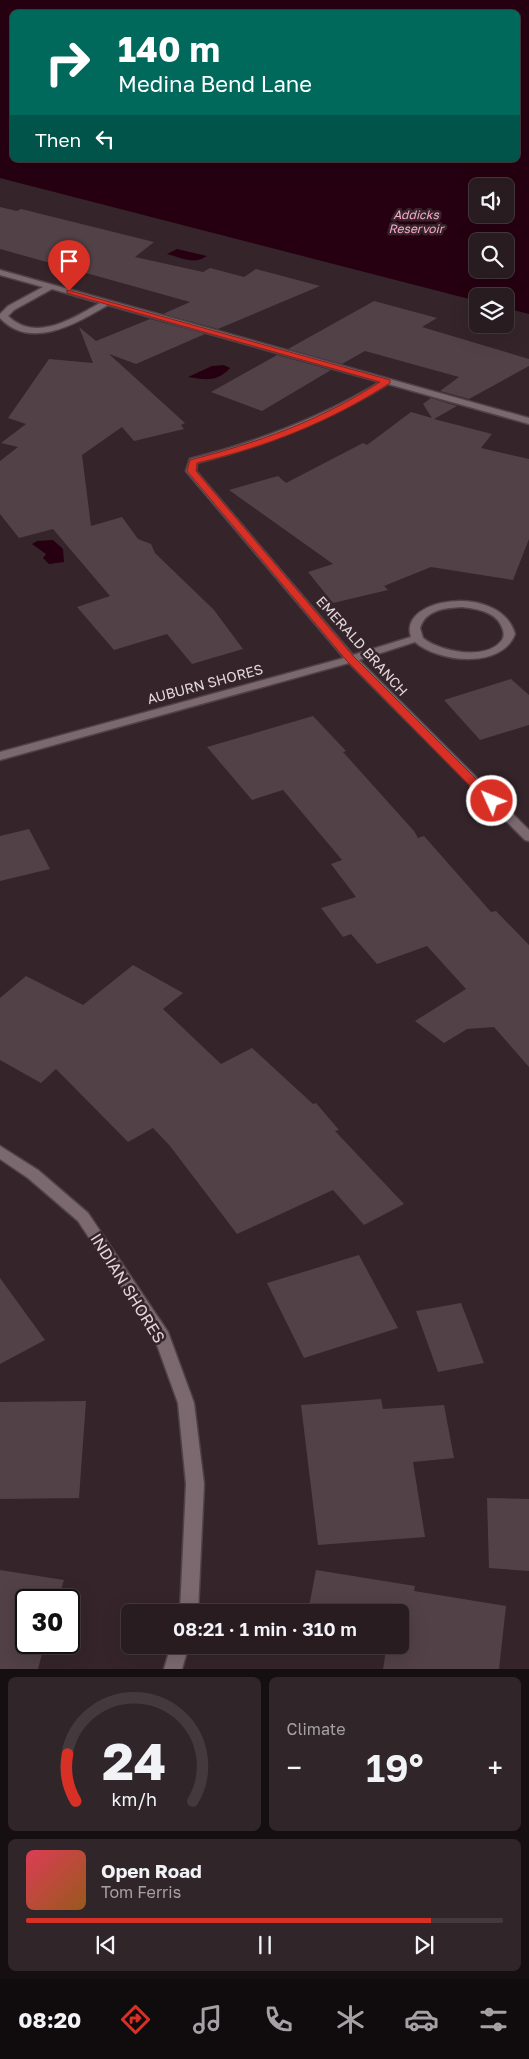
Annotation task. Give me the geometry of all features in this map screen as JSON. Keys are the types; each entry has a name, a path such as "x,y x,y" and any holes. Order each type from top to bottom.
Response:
{"street":[{"path":"0,272 529,421"},
{"path":"51,286 11,308 3,316 9,323 43,332 61,327 107,302"},
{"name":"EMERALD BRANCH","path":"387,382 355,402 300,429 236,451 193,461 192,471 351,659 529,837"},
{"path":"462,604 481,607 498,614 508,623 510,634 504,644 491,652 475,656 458,656 441,652 427,646 418,638 414,629 418,619 428,611 444,605 462,604"},
{"name":"AUBURN SHORES","path":"0,756 351,659 418,638"},
{"name":"INDIAN SHORES","path":"0,1152 33,1174 83,1217 160,1332 186,1404 187,1412 194,1484 189,1604"},
{"path":"173,1669 177,1654"}],"water":[{"name":"Addicks Reservoir","path":"0,0 529,0 529,314 514,310 514,288 469,288 469,299 0,178"},
{"path":"177,249 207,256 202,259 193,260 167,254"},
{"path":"224,365 230,368 216,378 188,377 212,366"},
{"path":"53,540 63,549 64,562 49,564 43,558 46,554 32,544 37,541"}],"building":[{"path":"0,207 17,211 21,209 154,242 135,257 203,272 210,268 244,277 256,269 320,286 218,329 163,314 190,302 0,249"},
{"path":"374,301 437,318 422,327 529,359 529,366 469,399 440,391 459,377 365,351 342,364 288,349"},
{"path":"150,319 205,334 136,364 109,354 185,423 181,425 184,429 134,441 122,427 82,455 91,526 122,517 138,539 151,544 155,553 214,610 243,649 192,664 167,634 114,650 77,607 110,596 53,529 19,538 0,514 0,461 18,447 1,443 26,424 8,418 49,359 93,363 79,327 96,341"},
{"path":"277,355 331,370 262,411 211,392"},
{"path":"431,398 457,406 434,419 492,434 481,448 529,459 529,539 513,580 431,567 384,586 388,590 333,603 308,572 333,564 229,490 278,476 286,483 363,443 367,445 411,412 432,418 423,404"},
{"path":"511,679 529,695 529,725 480,740 444,700"},
{"path":"313,716 346,751 343,752 414,831 418,838 424,836 491,912 496,911 529,945 529,1067 494,1027 467,1029 444,1043 415,1021 466,989 427,946 377,964 351,934 343,937 321,908 356,897 331,864 342,860 283,790 252,800 207,747"},
{"path":"29,829 50,869 0,881 0,836"},
{"path":"133,965 183,993 163,1009 221,1064 252,1048 313,1104 316,1103 339,1130 335,1131 404,1204 364,1225 333,1190 237,1234 170,1146 153,1128 128,1142 56,1069 41,1083 0,1060 0,998 26,976 83,1005"},
{"path":"359,1255 398,1328 304,1358 267,1283"},
{"path":"0,1278 45,1340 0,1364"},
{"path":"461,1303 484,1363 438,1372 416,1311"},
{"path":"381,1399 383,1409 444,1405 454,1458 413,1462 425,1537 318,1545 301,1405"},
{"path":"86,1401 79,1498 0,1499 0,1402"},
{"path":"487,1498 529,1499 529,1571 489,1568"},
{"path":"0,1570 64,1580 61,1589 15,1589 15,1654 42,1654 38,1669 0,1669"},
{"path":"316,1570 415,1586 414,1591 506,1606 499,1669 383,1669 386,1654 409,1654 409,1604 310,1604"}],"route":[{"path":"69,291 387,382 355,402 300,429 236,451 193,461 192,471 351,659 492,801"}]}
